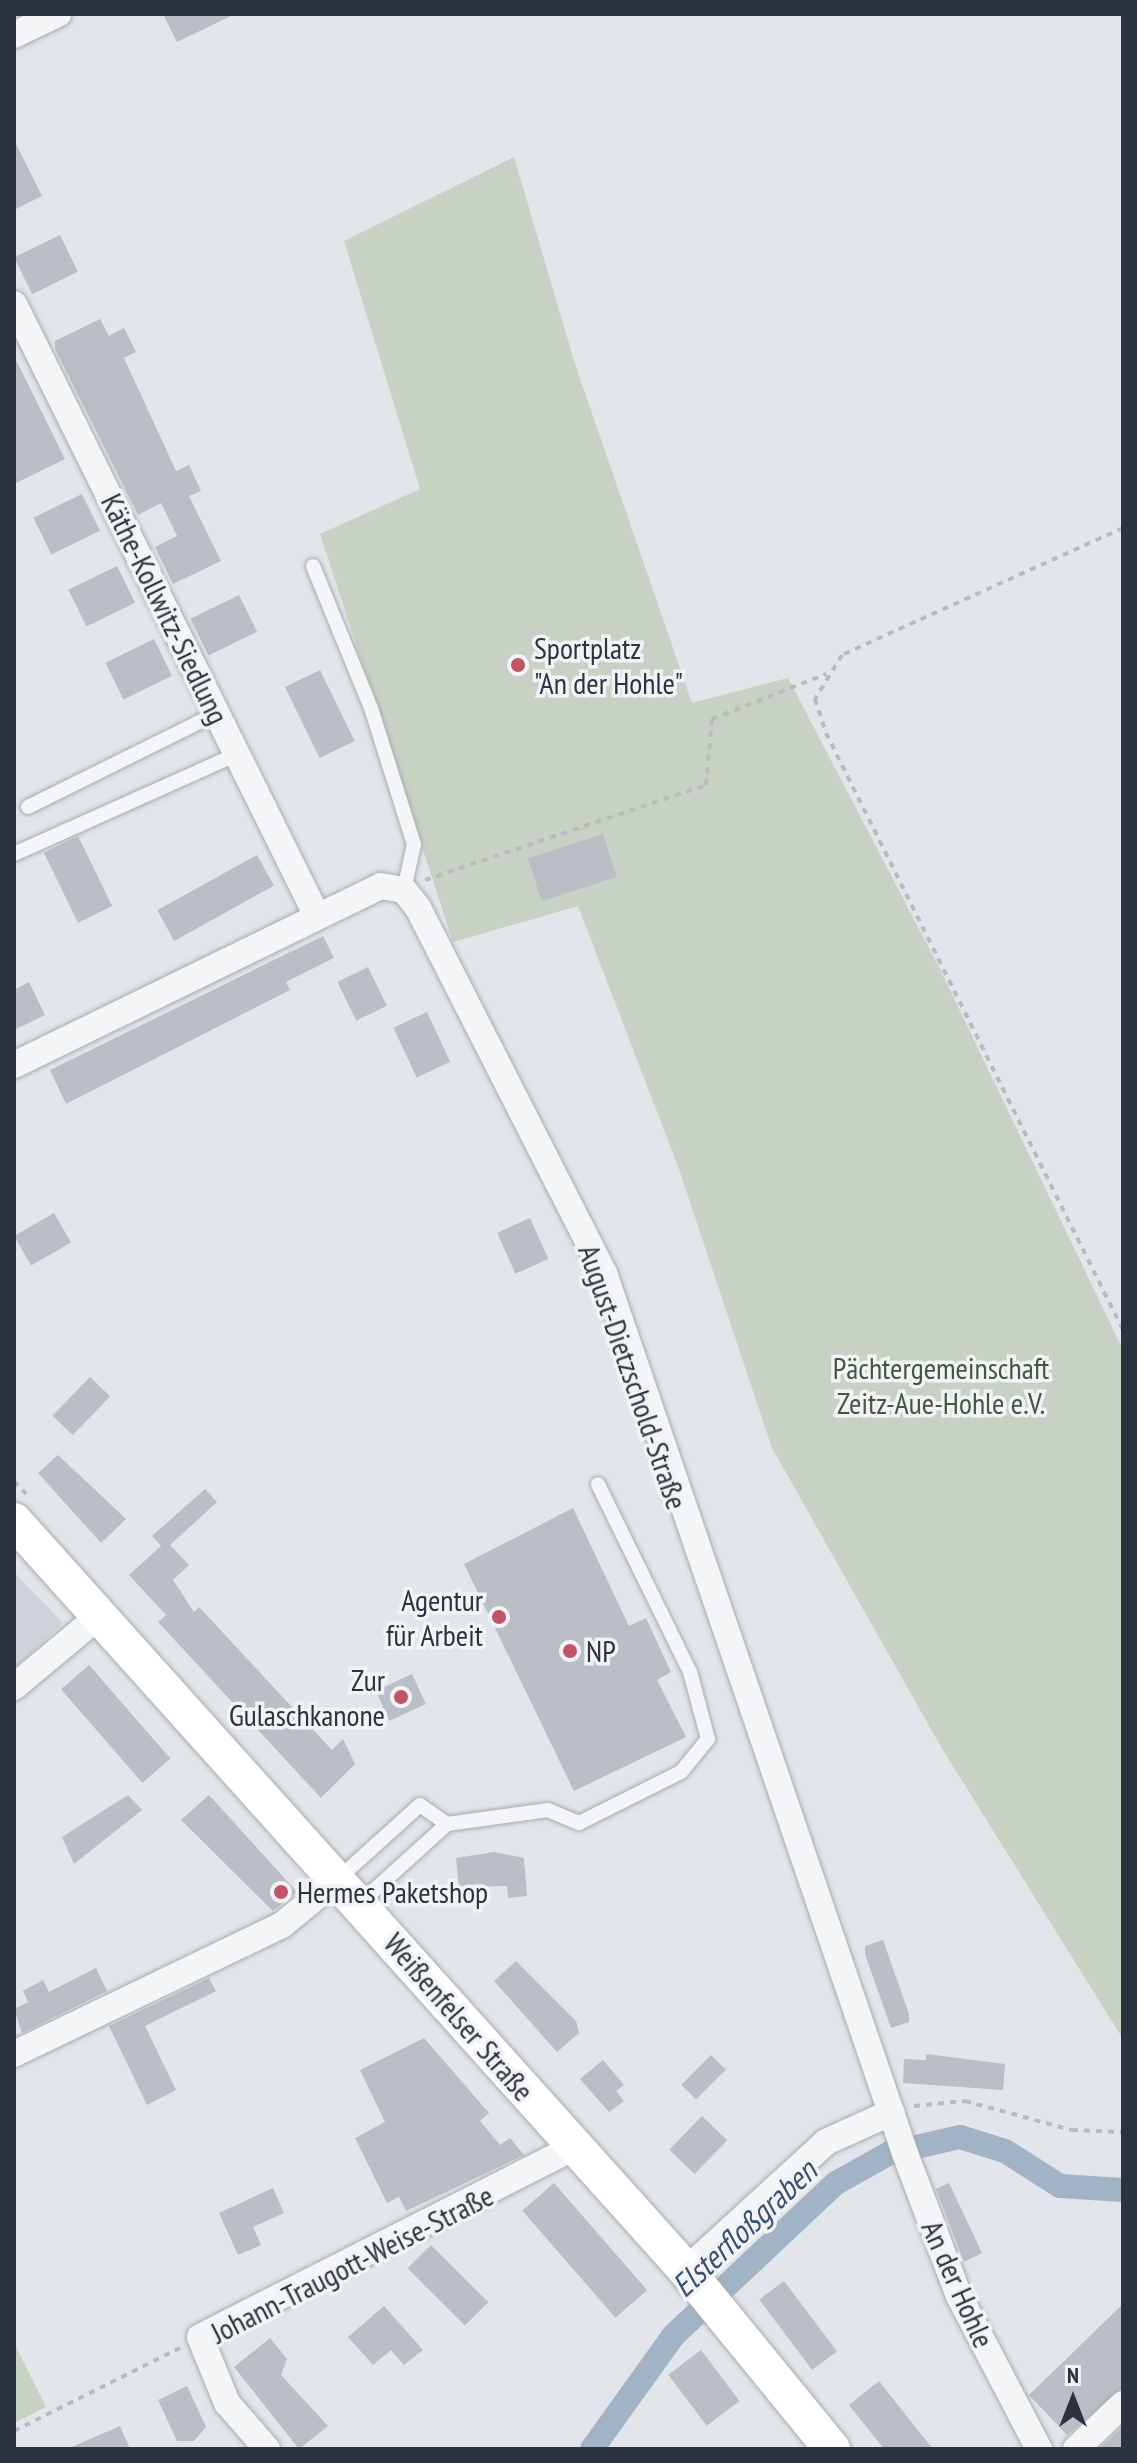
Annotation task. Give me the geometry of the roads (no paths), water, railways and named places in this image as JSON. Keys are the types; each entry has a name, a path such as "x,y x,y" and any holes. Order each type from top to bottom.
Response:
{"street":[{"path":"14,35 58,14"},
{"name":"Käthe-Kollwitz-Siedlung","path":"14,304 316,914"},
{"path":"14,1065 316,914 381,886 404,890"},
{"name":"August-Dietzschold-Straße","path":"404,890 604,1273 699,1570 899,2134"},
{"name":"Weißenfelser Straße","path":"14,1521 349,1891 573,2148 704,2291 832,2449"},
{"path":"14,1687 99,1616"},
{"path":"14,2054 349,1891"},
{"path":"704,2291 826,2142 899,2134"},
{"name":"An der Hohle","path":"899,2134 959,2296 1039,2449"},
{"name":"Johann-Traugott-Weise-Straße","path":"267,2449 227,2403 200,2337 573,2148"},
{"path":"1076,2449 1123,2404"}],"lane":[{"path":"313,566 371,708 414,844 404,890"},
{"path":"28,807 217,713"},
{"path":"14,854 238,754"},
{"path":"349,1891 447,1824 548,1810 579,1823 681,1772 708,1739 690,1672 598,1484"},
{"path":"349,1891 420,1805 447,1824"}],"waterway":[{"name":"Elsterfloßgraben","path":"592,2449 674,2335 836,2183 890,2153 960,2137 1005,2151 1060,2186 1123,2190"}],"place":[{"name":"Sportplatz \"An der Hohle\"","path":"518,665"},
{"name":"Agentur für Arbeit","path":"499,1617"},
{"name":"NP","path":"570,1651"},
{"name":"Zur Gulaschkanone","path":"401,1697"},
{"name":"Hermes Paketshop","path":"281,1892"}],"park label":[{"name":"Pächtergemeinschaft Zeitz-Aue-Hohle e.V.","path":"941,1385"}]}
